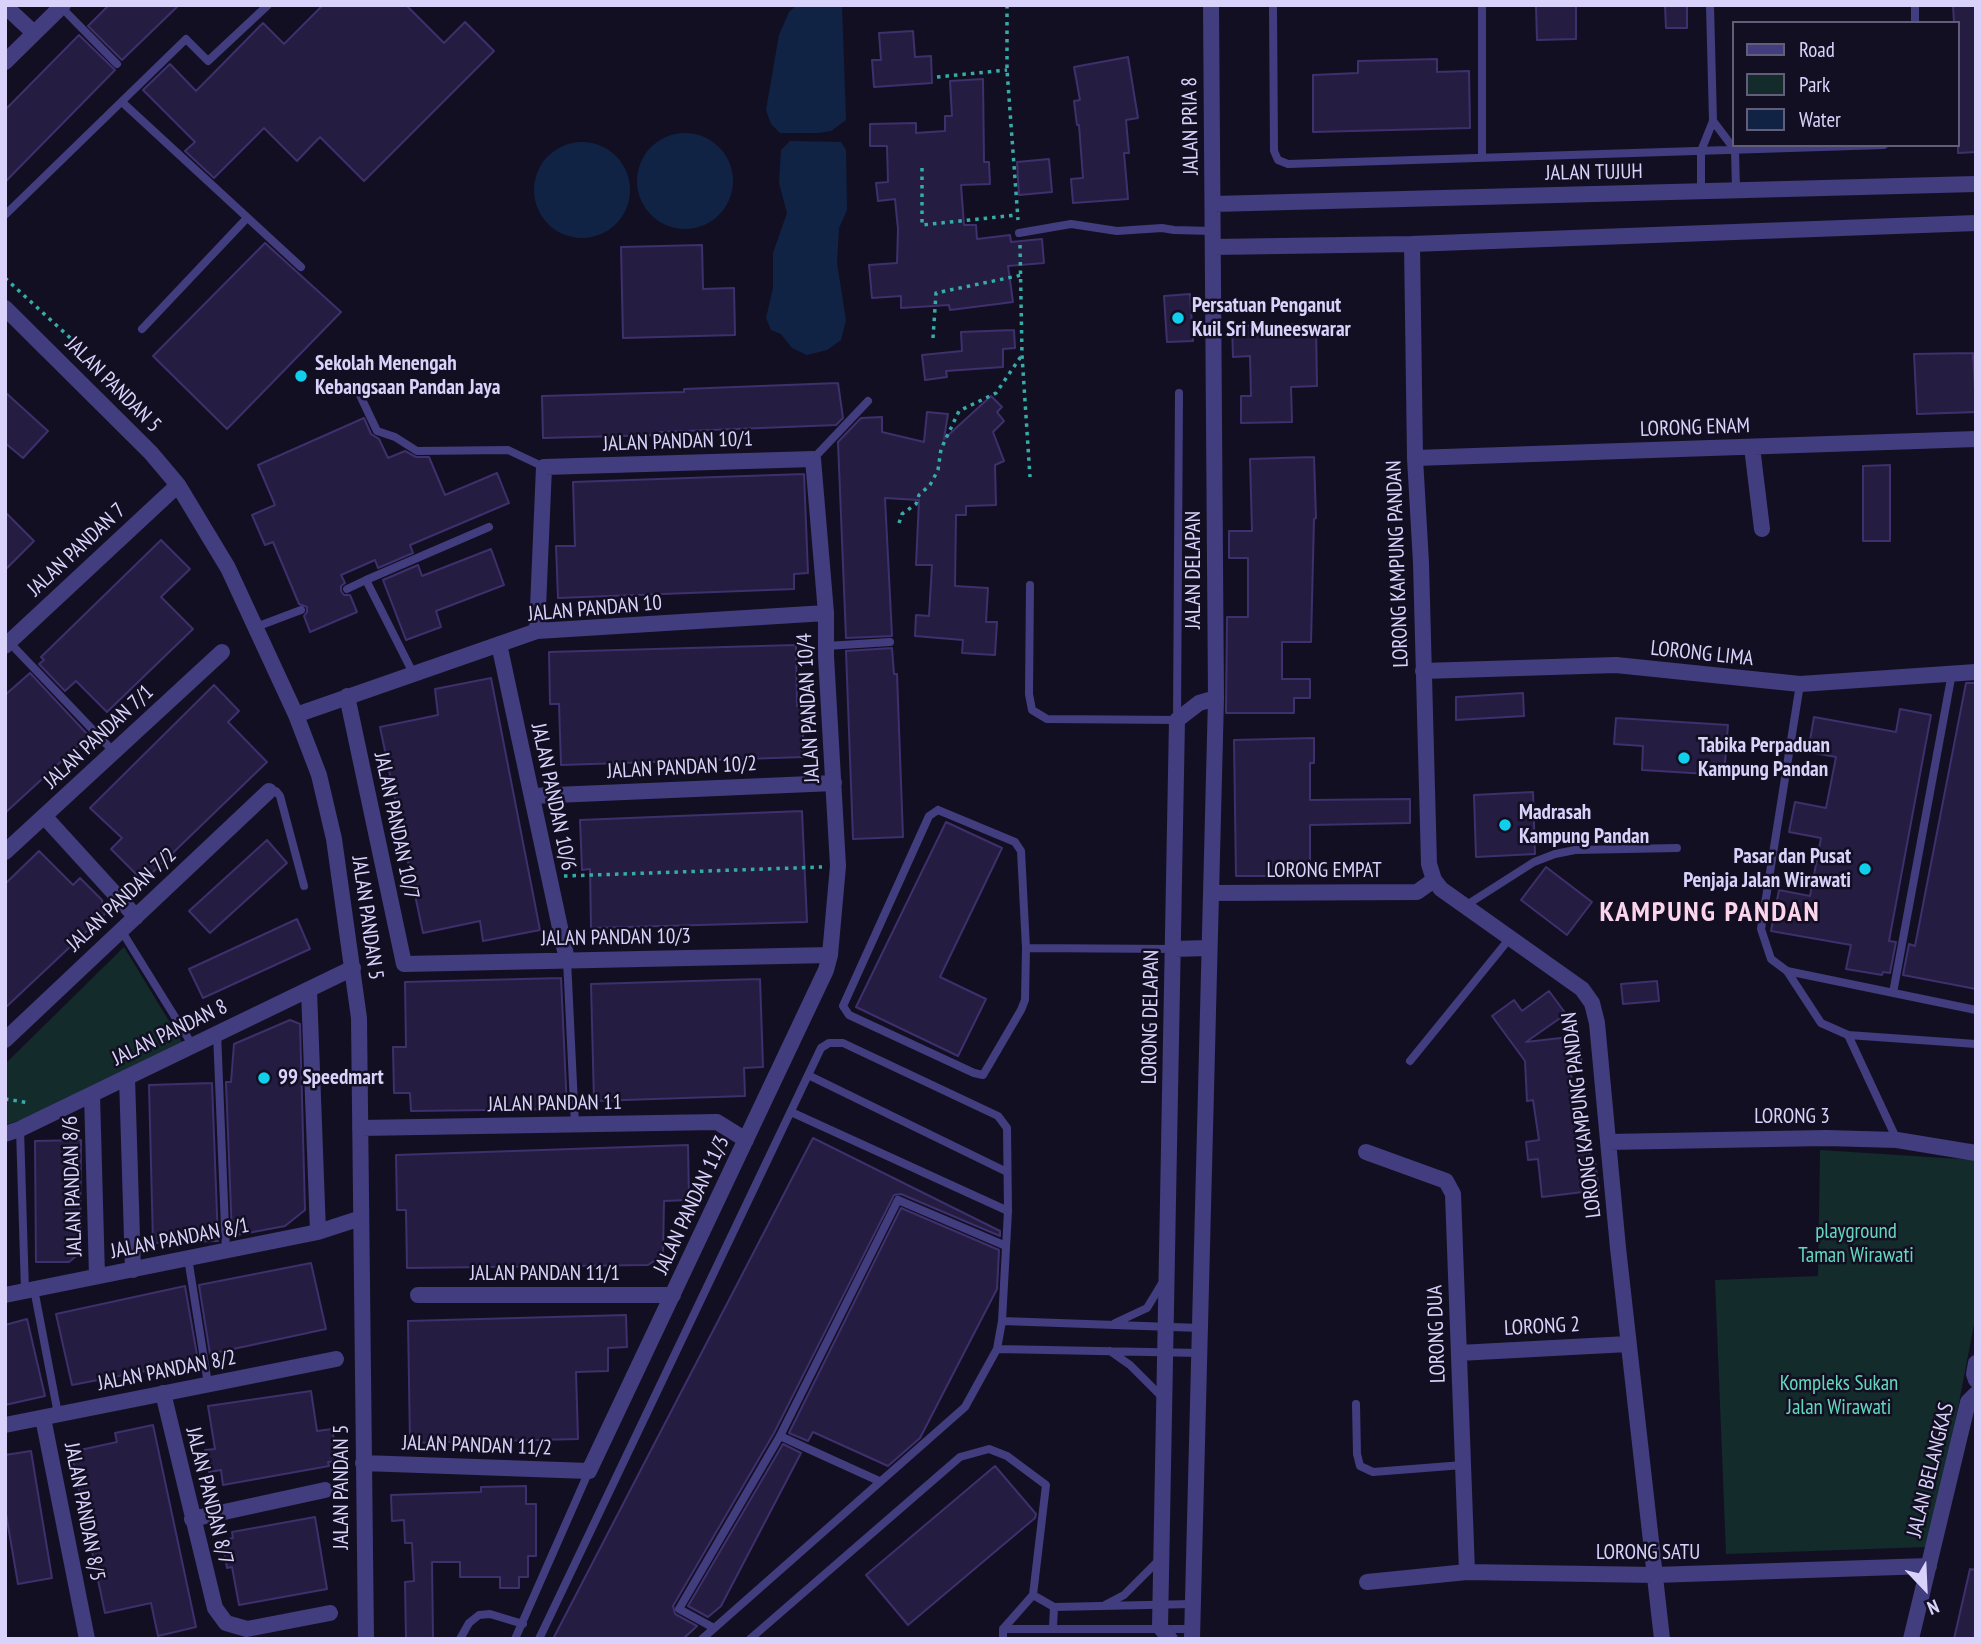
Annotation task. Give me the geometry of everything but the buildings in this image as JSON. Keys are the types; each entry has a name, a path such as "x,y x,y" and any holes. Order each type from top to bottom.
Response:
{"street":[{"name":"JALAN PRIA 8","path":"1211,5 1213,239"},
{"path":"5,6 34,33"},
{"path":"5,62 62,6"},
{"name":"JALAN TUJUH","path":"1213,204 1976,184"},
{"path":"1213,239 1412,244 1976,223"},
{"name":"JALAN DELAPAN","path":"1211,893 1216,698 1213,239"},
{"name":"LORONG KAMPUNG PANDAN","path":"1412,244 1415,458 1429,864 1434,880 1441,889 1583,989 1592,1003 1597,1023 1628,1343 1662,1639"},
{"name":"JALAN PANDAN 5","path":"5,307 151,453 178,485 228,568 296,715 319,775 331,826 359,1018 366,1639"},
{"name":"LORONG ENAM","path":"1415,458 1976,439"},
{"path":"1752,447 1762,529"},
{"name":"JALAN PANDAN 10/1","path":"544,467 813,459"},
{"name":"JALAN PANDAN 10/4","path":"813,459 826,612 838,866 830,955"},
{"path":"537,631 544,467"},
{"name":"JALAN PANDAN 7","path":"7,644 178,485"},
{"name":"JALAN PANDAN 10","path":"296,715 537,631 826,612"},
{"name":"JALAN PANDAN 10/6","path":"499,644 567,960"},
{"name":"JALAN PANDAN 7/1","path":"5,852 222,652"},
{"name":"LORONG LIMA","path":"1423,671 1616,665 1800,684 1976,672"},
{"name":"JALAN PANDAN 10/7","path":"347,696 404,964"},
{"path":"1177,720 1199,703 1216,698"},
{"name":"LORONG DELAPAN","path":"1165,1633 1160,1604 1177,720"},
{"name":"JALAN PANDAN 10/2","path":"532,796 834,783"},
{"name":"JALAN PANDAN 7/2","path":"5,1040 268,791"},
{"path":"44,816 136,917"},
{"name":"LORONG EMPAT","path":"1211,893 1417,892 1434,880"},
{"path":"1192,1634 1211,893"},
{"path":"1173,949 1209,948"},
{"name":"JALAN PANDAN 10/3","path":"404,964 830,955"},
{"name":"JALAN PANDAN 11/3","path":"589,1471 826,970 830,955"},
{"name":"JALAN PANDAN 8","path":"13,1131 353,968"},
{"path":"309,990 318,1232"},
{"path":"127,1077 133,1270"},
{"name":"JALAN PANDAN 8/6","path":"92,1094 97,1276"},
{"name":"JALAN PANDAN 11","path":"360,1128 717,1122 746,1140"},
{"name":"LORONG 3","path":"1608,1142 1771,1138 1897,1140 1976,1153"},
{"name":"LORONG DUA","path":"1366,1152 1446,1181 1450,1187 1459,1353 1466,1573"},
{"name":"JALAN PANDAN 8/1","path":"5,1295 318,1232 361,1218"},
{"name":"JALAN PANDAN 11/1","path":"418,1296 673,1295"},
{"name":"LORONG 2","path":"1459,1353 1628,1343"},
{"name":"JALAN PANDAN 8/2","path":"5,1425 336,1359"},
{"path":"1976,1363 1976,1380"},
{"name":"JALAN PANDAN 8/7","path":"163,1393 215,1608 226,1623 247,1629 330,1613"},
{"name":"JALAN BELANGKAS","path":"1911,1639 1968,1402 1976,1394"},
{"name":"JALAN PANDAN 8/5","path":"51,1416 87,1639"},
{"name":"JALAN PANDAN 11/2","path":"363,1463 589,1471"},
{"path":"192,1519 325,1490"},
{"name":"LORONG SATU","path":"1367,1581 1466,1573 1654,1575 1928,1566"}],"lane":[{"path":"5,215 186,39 208,61 268,5"},
{"path":"1273,5 1274,151 1278,160 1288,164 1824,147"},
{"path":"1482,5 1482,156"},
{"path":"1701,191 1701,151 1713,121 1710,5"},
{"path":"62,6 117,64"},
{"path":"122,102 301,267"},
{"path":"1713,121 1732,146"},
{"path":"1733,147 1736,190"},
{"path":"142,329 247,218"},
{"path":"1019,233 1071,224 1117,231 1162,228 1213,239"},
{"name":"JALAN PANDAN 10/1","path":"358,391 377,431 395,437 417,451 508,450 544,467"},
{"name":"LORONG DELAPAN","path":"1177,720 1179,393"},
{"path":"813,459 867,401"},
{"path":"347,589 489,527"},
{"path":"366,580 413,673"},
{"path":"1030,585 1028,694 1032,710 1047,719 1177,720"},
{"path":"256,627 301,610"},
{"path":"826,646 890,642"},
{"path":"7,644 114,752"},
{"path":"1893,993 1952,673"},
{"path":"1800,684 1761,929 1771,959 1787,971 1821,1024 1849,1035 1976,1044"},
{"path":"268,791 276,791 280,796 304,886"},
{"path":"938,810 1015,842 1020,848 1026,948 1026,989 1021,1010 983,1075 849,1015 843,1006 929,816 938,810"},
{"path":"1465,906 1534,862 1555,855 1575,850 1677,848"},
{"path":"121,930 193,1045"},
{"path":"1410,1061 1510,938"},
{"path":"1026,948 1173,949"},
{"path":"567,960 575,1125"},
{"path":"1787,971 1976,1010"},
{"path":"217,1033 226,1251"},
{"path":"1849,1035 1897,1140"},
{"path":"539,1639 821,1048 829,1043 843,1043 998,1116 1007,1128 1008,1211 1002,1321 997,1349 965,1407 702,1639"},
{"path":"808,1075 1007,1172"},
{"path":"791,1112 1008,1211"},
{"path":"13,1131 29,1290 51,1416"},
{"path":"714,1628 679,1609 780,1436 898,1200 1006,1246"},
{"path":"188,1258 208,1384"},
{"path":"1109,1325 1147,1308 1167,1276"},
{"path":"1002,1321 1200,1328"},
{"path":"997,1349 1199,1353"},
{"path":"1110,1351 1130,1364 1164,1400"},
{"path":"1356,1404 1357,1454 1360,1465 1373,1472 1463,1465"},
{"path":"780,1436 879,1481"},
{"path":"750,1639 960,1457 989,1449 1007,1456 1046,1485 1033,1595 1003,1629 1003,1639"},
{"path":"515,1639 589,1471"},
{"path":"1103,1606 1124,1595 1161,1557"},
{"path":"1033,1595 1054,1607 1193,1604"},
{"path":"1053,1628 1054,1607"},
{"path":"460,1639 469,1623 479,1615 490,1614 523,1624"},
{"path":"1003,1629 1053,1628 1192,1634"}],"path":[{"path":"937,76 1007,71"},
{"path":"922,168 922,225 1017,215"},
{"path":"933,338 936,293 1022,275"},
{"path":"5,278 79,346"},
{"path":"899,523 902,514 916,504 919,495 930,485 938,470 941,449 959,411 996,393 1013,365 1023,355"},
{"path":"549,876 838,866"}],"green space":[{"path":"124,947 183,1044 24,1119 5,1125 5,1064"},
{"name":"Kompleks Sukan Jalan Wirawati","path":"1820,1150 1976,1160 1976,1314 1927,1547 1726,1554 1715,1280 1818,1276"}],"water":[{"path":"797,5 842,5 846,120 831,131 780,133 771,124 766,110 779,35 789,12"},
{"path":"685,133 703,137 719,147 729,163 733,181 729,199 719,215 703,225 685,229 667,225 651,215 641,199 637,181 641,163 651,147 667,137"},
{"path":"790,141 841,142 846,150 847,210 839,228 837,263 846,320 841,340 827,350 807,355 792,348 781,334 771,330 766,318 773,288 773,253 787,213 779,183 781,150"},
{"path":"582,142 600,146 616,156 626,172 630,190 626,208 616,224 600,234 582,238 564,234 548,224 538,208 534,190 538,172 548,156 564,146"}],"place":[{"name":"Persatuan Penganut Kuil Sri Muneeswarar","path":"1178,318"},
{"name":"Sekolah Menengah Kebangsaan Pandan Jaya","path":"301,376"},
{"name":"Tabika Perpaduan Kampung Pandan","path":"1684,758"},
{"name":"Madrasah Kampung Pandan","path":"1505,825"},
{"name":"Pasar dan Pusat Penjaja Jalan Wirawati","path":"1865,869"},
{"name":"99 Speedmart","path":"264,1078"}],"district":[{"name":"KAMPUNG PANDAN","path":"1710,913"}],"park label":[{"name":"playground Taman Wirawati","path":"1856,1244"}]}
